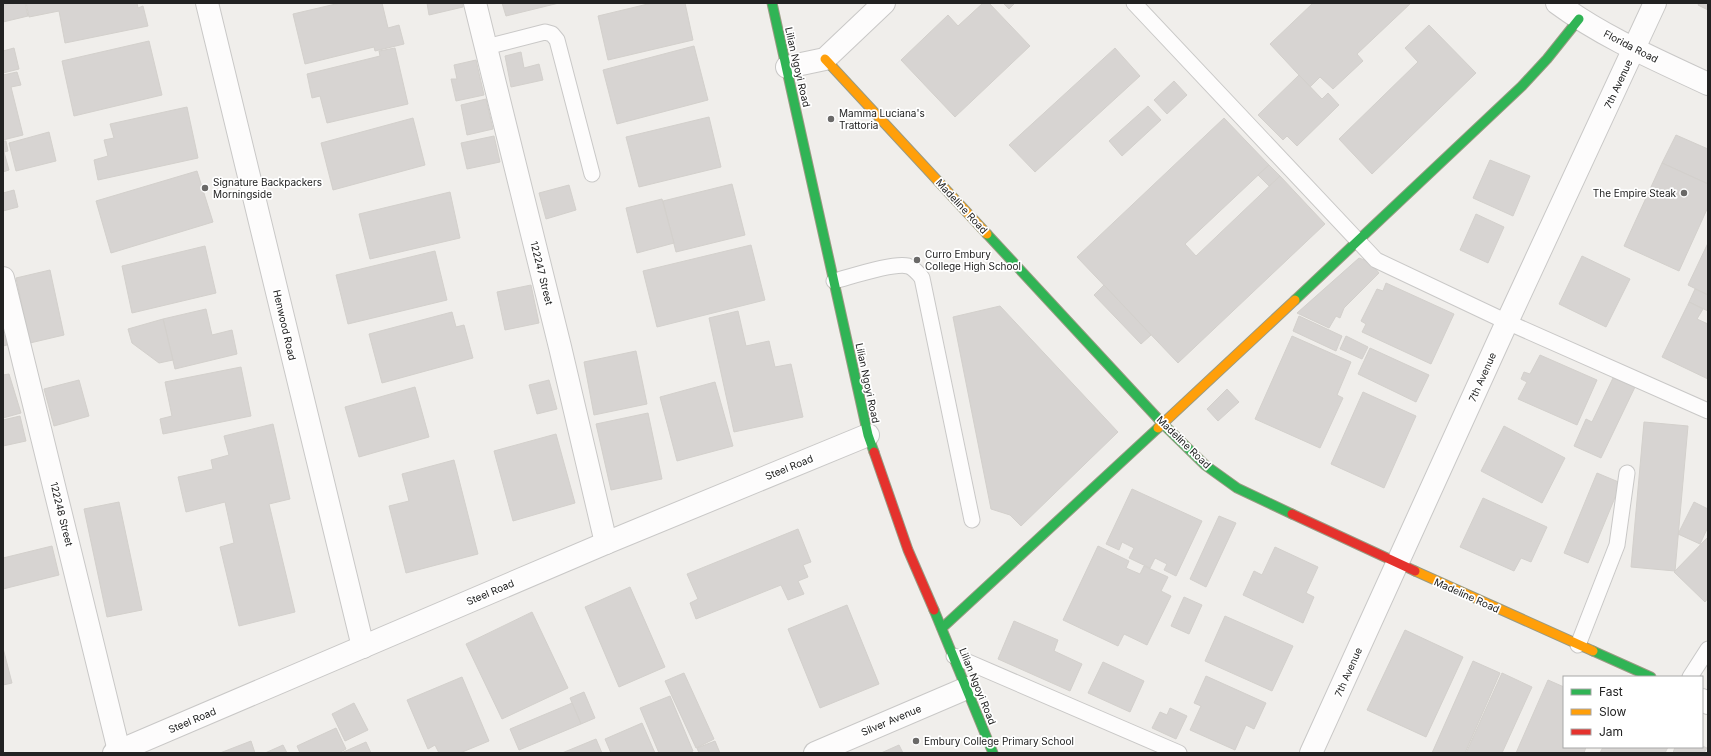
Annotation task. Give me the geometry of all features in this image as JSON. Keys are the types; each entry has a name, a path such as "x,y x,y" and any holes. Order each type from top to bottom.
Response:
{"street":[{"name":"Henwood Road","path":"207,3 363,646"},
{"name":"122247 Street","path":"475,3 560,347 606,543"},
{"name":"Lilian Ngoyi Road","path":"772,3 868,435 908,550 954,656 993,753"},
{"path":"787,67 825,59 884,3"},
{"name":"Florida Road","path":"1558,3 1579,19 1634,49 1708,84"},
{"name":"7th Avenue","path":"1311,753 1507,322 1655,3"},
{"path":"942,628 1358,242 1522,86 1547,59 1579,19"},
{"name":"Madeline Road","path":"825,59 1163,424 1205,465 1237,488 1397,563 1649,676"},
{"name":"122248 Street","path":"3,278 117,752"},
{"name":"Steel Road","path":"117,752 606,543 868,435"},
{"name":"Silver Avenue","path":"815,753 967,688"}],"lane":[{"path":"1134,3 1376,260 1507,322 1708,411"},
{"path":"486,47 545,32 552,34 557,40 592,174"},
{"path":"834,281 891,266 907,265 914,269 922,278 972,520"},
{"path":"1578,645 1617,545 1627,474"},
{"path":"1691,676 1708,649"},
{"path":"954,656 1179,753"}],"building":[{"path":"25,3 28,16 3,22 3,4"},
{"path":"26,3 137,3 138,8 143,6 148,26 65,43 59,11 29,17"},
{"path":"340,3 382,3 388,28 399,25 404,44 375,51 374,47 305,64 293,14"},
{"path":"427,3 462,3 463,7 429,15"},
{"path":"502,3 559,3 506,16"},
{"path":"652,3 685,3 693,40 608,60 598,16"},
{"path":"983,3 989,3 1030,46 955,117 901,60 948,15 958,26"},
{"path":"1003,3 1015,3 1009,9"},
{"path":"1313,3 1411,3 1357,54 1363,61 1333,89 1320,77 1310,87 1270,44"},
{"path":"1699,3 1708,3 1708,10 1698,5"},
{"path":"1429,25 1476,73 1372,174 1339,139 1418,62 1405,48"},
{"path":"149,41 162,95 74,116 62,61"},
{"path":"694,46 708,100 617,124 603,70"},
{"path":"14,48 19,69 3,73 3,51"},
{"path":"395,48 408,104 327,123 320,96 312,98 307,74 380,56 379,51"},
{"path":"1115,48 1140,76 1035,172 1009,145"},
{"path":"521,52 524,68 539,64 543,80 511,87 505,56"},
{"path":"476,60 484,95 456,101 451,79 457,79 454,65"},
{"path":"17,72 21,85 11,87 23,135 3,140 3,75"},
{"path":"1299,75 1322,99 1328,93 1339,105 1297,146 1287,136 1283,140 1258,115"},
{"path":"1174,81 1187,95 1167,114 1154,100"},
{"path":"486,99 493,129 467,135 461,105"},
{"path":"1148,106 1161,120 1122,156 1109,141"},
{"path":"187,107 198,158 98,180 94,160 108,156 104,140 114,138 110,124"},
{"path":"709,117 721,167 639,187 626,137"},
{"path":"413,118 425,165 333,190 321,143"},
{"path":"1224,118 1269,165 1185,244 1196,256 1280,176 1325,224 1178,363 1077,257"},
{"path":"49,132 56,161 16,171 9,143"},
{"path":"1676,135 1708,149 1708,184 1662,163"},
{"path":"494,136 500,162 467,169 461,143"},
{"path":"3,141 6,141 8,151 4,152 9,170 3,172"},
{"path":"1490,160 1530,176 1513,216 1473,198"},
{"path":"1662,163 1708,184 1708,207 1679,271 1624,246"},
{"path":"1269,165 1280,176 1269,186 1258,175"},
{"path":"197,171 213,222 111,253 96,201"},
{"path":"732,184 745,235 676,252 663,201"},
{"path":"569,185 576,210 546,219 539,193"},
{"path":"14,190 18,207 3,211 3,193"},
{"path":"450,192 460,238 370,259 359,214"},
{"path":"662,199 674,243 637,253 626,208"},
{"path":"1476,214 1504,227 1488,263 1460,250"},
{"path":"1708,243 1708,295 1688,285"},
{"path":"751,245 765,300 657,327 643,271"},
{"path":"205,246 216,293 132,313 122,266"},
{"path":"435,251 447,300 348,324 336,275"},
{"path":"1582,256 1630,279 1606,327 1559,304"},
{"path":"1359,258 1370,262 1379,273 1344,308 1340,318 1336,316 1329,328 1297,313"},
{"path":"50,270 64,335 30,343 16,278"},
{"path":"1386,283 1454,314 1431,364 1362,332 1366,324 1361,321 1377,289 1383,291"},
{"path":"531,285 539,323 505,330 497,292"},
{"path":"1104,285 1151,335 1141,344 1094,295"},
{"path":"1695,289 1708,295 1708,311 1689,302"},
{"path":"1689,302 1703,309 1697,319 1708,324 1708,379 1662,357"},
{"path":"1000,306 1118,432 1021,526 1010,515 991,509 953,317"},
{"path":"206,309 212,335 232,330 237,354 175,369 163,319"},
{"path":"738,311 746,346 769,341 775,367 791,364 803,417 734,432 709,318"},
{"path":"452,312 456,327 464,325 473,358 382,383 369,334"},
{"path":"1299,316 1342,336 1336,351 1293,331"},
{"path":"163,319 173,360 159,363 132,343 128,329"},
{"path":"3,330 7,345 3,346"},
{"path":"1292,336 1351,362 1337,395 1343,398 1320,448 1255,419"},
{"path":"1346,336 1368,347 1362,359 1340,349"},
{"path":"1370,348 1429,375 1416,402 1358,374"},
{"path":"636,351 647,404 594,415 584,362"},
{"path":"1540,355 1597,380 1577,425 1518,399 1527,382 1521,379 1524,372 1530,374"},
{"path":"241,367 251,416 163,434 160,419 172,416 165,382"},
{"path":"9,374 21,413 3,418 3,375"},
{"path":"1613,378 1635,387 1601,458 1574,446 1586,419 1592,422"},
{"path":"79,380 89,416 54,426 44,389"},
{"path":"549,380 557,409 537,414 529,385"},
{"path":"715,382 733,446 677,461 660,397"},
{"path":"415,387 429,437 359,457 345,407"},
{"path":"1227,389 1239,402 1218,421 1207,409"},
{"path":"1363,392 1416,416 1384,488 1331,464"},
{"path":"648,413 662,479 611,490 596,424"},
{"path":"20,416 26,441 3,446 3,420"},
{"path":"1644,422 1688,426 1675,571 1631,567"},
{"path":"273,424 290,499 269,504 295,612 239,626 220,547 234,543 225,502 186,512 178,477 213,469 211,460 229,455 224,436"},
{"path":"1504,426 1565,458 1542,503 1481,471"},
{"path":"556,434 575,503 513,521 494,451"},
{"path":"454,460 478,554 406,573 389,506 409,501 402,474"},
{"path":"1597,473 1621,483 1588,563 1564,553"},
{"path":"1132,489 1202,521 1176,576 1164,570 1167,564 1155,558 1150,568 1129,558 1134,548 1122,542 1119,550 1106,544"},
{"path":"1483,498 1547,527 1531,562 1521,558 1514,571 1460,547"},
{"path":"119,502 142,610 107,617 84,509"},
{"path":"1694,502 1708,509 1708,527 1700,544 1678,534"},
{"path":"1219,516 1236,523 1206,587 1190,579"},
{"path":"798,529 811,562 803,565 808,577 798,581 804,594 788,600 781,585 696,619 690,603 698,599 687,574"},
{"path":"1708,537 1708,598 1705,602 1674,572"},
{"path":"52,546 59,575 3,589 3,558"},
{"path":"1098,546 1129,561 1126,568 1140,574 1144,566 1168,577 1161,591 1171,596 1147,645 1124,634 1118,646 1063,620"},
{"path":"1275,547 1318,567 1306,593 1314,597 1303,623 1243,595 1254,571 1262,575"},
{"path":"630,587 665,667 619,687 585,607"},
{"path":"1184,597 1202,605 1189,634 1171,626"},
{"path":"847,605 879,684 820,708 788,629"},
{"path":"532,612 568,688 502,719 466,644"},
{"path":"1225,616 1293,646 1272,691 1205,661"},
{"path":"1014,621 1058,640 1054,651 1082,664 1070,691 998,659"},
{"path":"1405,630 1463,657 1426,737 1367,710"},
{"path":"3,648 12,683 3,685"},
{"path":"1473,661 1500,673 1465,753 1432,753"},
{"path":"1103,662 1144,681 1130,712 1088,693"},
{"path":"684,673 714,739 696,748 665,681"},
{"path":"1502,673 1532,687 1502,753 1466,753"},
{"path":"1206,676 1266,703 1254,729 1246,725 1235,750 1190,730 1201,706 1194,703"},
{"path":"462,677 489,741 460,753 439,753 435,745 428,749 407,700"},
{"path":"1548,680 1563,687 1563,748 1586,748 1584,753 1516,753"},
{"path":"584,692 595,718 581,724 570,698"},
{"path":"670,696 693,751 689,753 659,753 640,708"},
{"path":"354,703 368,730 345,741 332,714"},
{"path":"572,703 581,724 519,750 510,729"},
{"path":"1170,708 1187,716 1176,739 1152,728 1160,712 1167,715"},
{"path":"642,723 655,753 611,753 605,739"},
{"path":"336,728 346,749 339,753 300,753 297,746"},
{"path":"596,739 602,753 562,753"},
{"path":"251,741 255,753 220,753"},
{"path":"715,741 720,753 699,753 697,748"},
{"path":"366,742 371,753 341,753"},
{"path":"283,745 287,753 265,753"},
{"path":"899,745 903,753 881,753"},
{"path":"1703,746 1707,748 1704,753 1673,753 1675,748 1703,748"},
{"path":"1602,748 1668,748 1665,753 1600,753"}],"traffic: fast":[{"path":"772,3 868,435 874,452"},
{"path":"1295,300 1522,86 1547,59 1579,19"},
{"path":"987,234 1163,424 1205,465 1237,488 1292,514"},
{"path":"942,628 1158,428"},
{"path":"934,610 993,753"},
{"path":"1593,651 1649,676"}],"traffic: slow":[{"path":"825,59 987,234"},
{"path":"1158,428 1295,300"},
{"path":"1415,571 1593,651"}],"traffic: jam":[{"path":"874,452 908,550 934,610"},
{"path":"1292,514 1415,571"}],"place":[{"name":"Mamma Luciana's Trattoria","path":"831,119"},
{"name":"Signature Backpackers Morningside","path":"205,188"},
{"name":"The Empire Steak","path":"1684,193"},
{"name":"Curro Embury College High School","path":"917,260"},
{"name":"Embury College Primary School","path":"916,741"}]}
